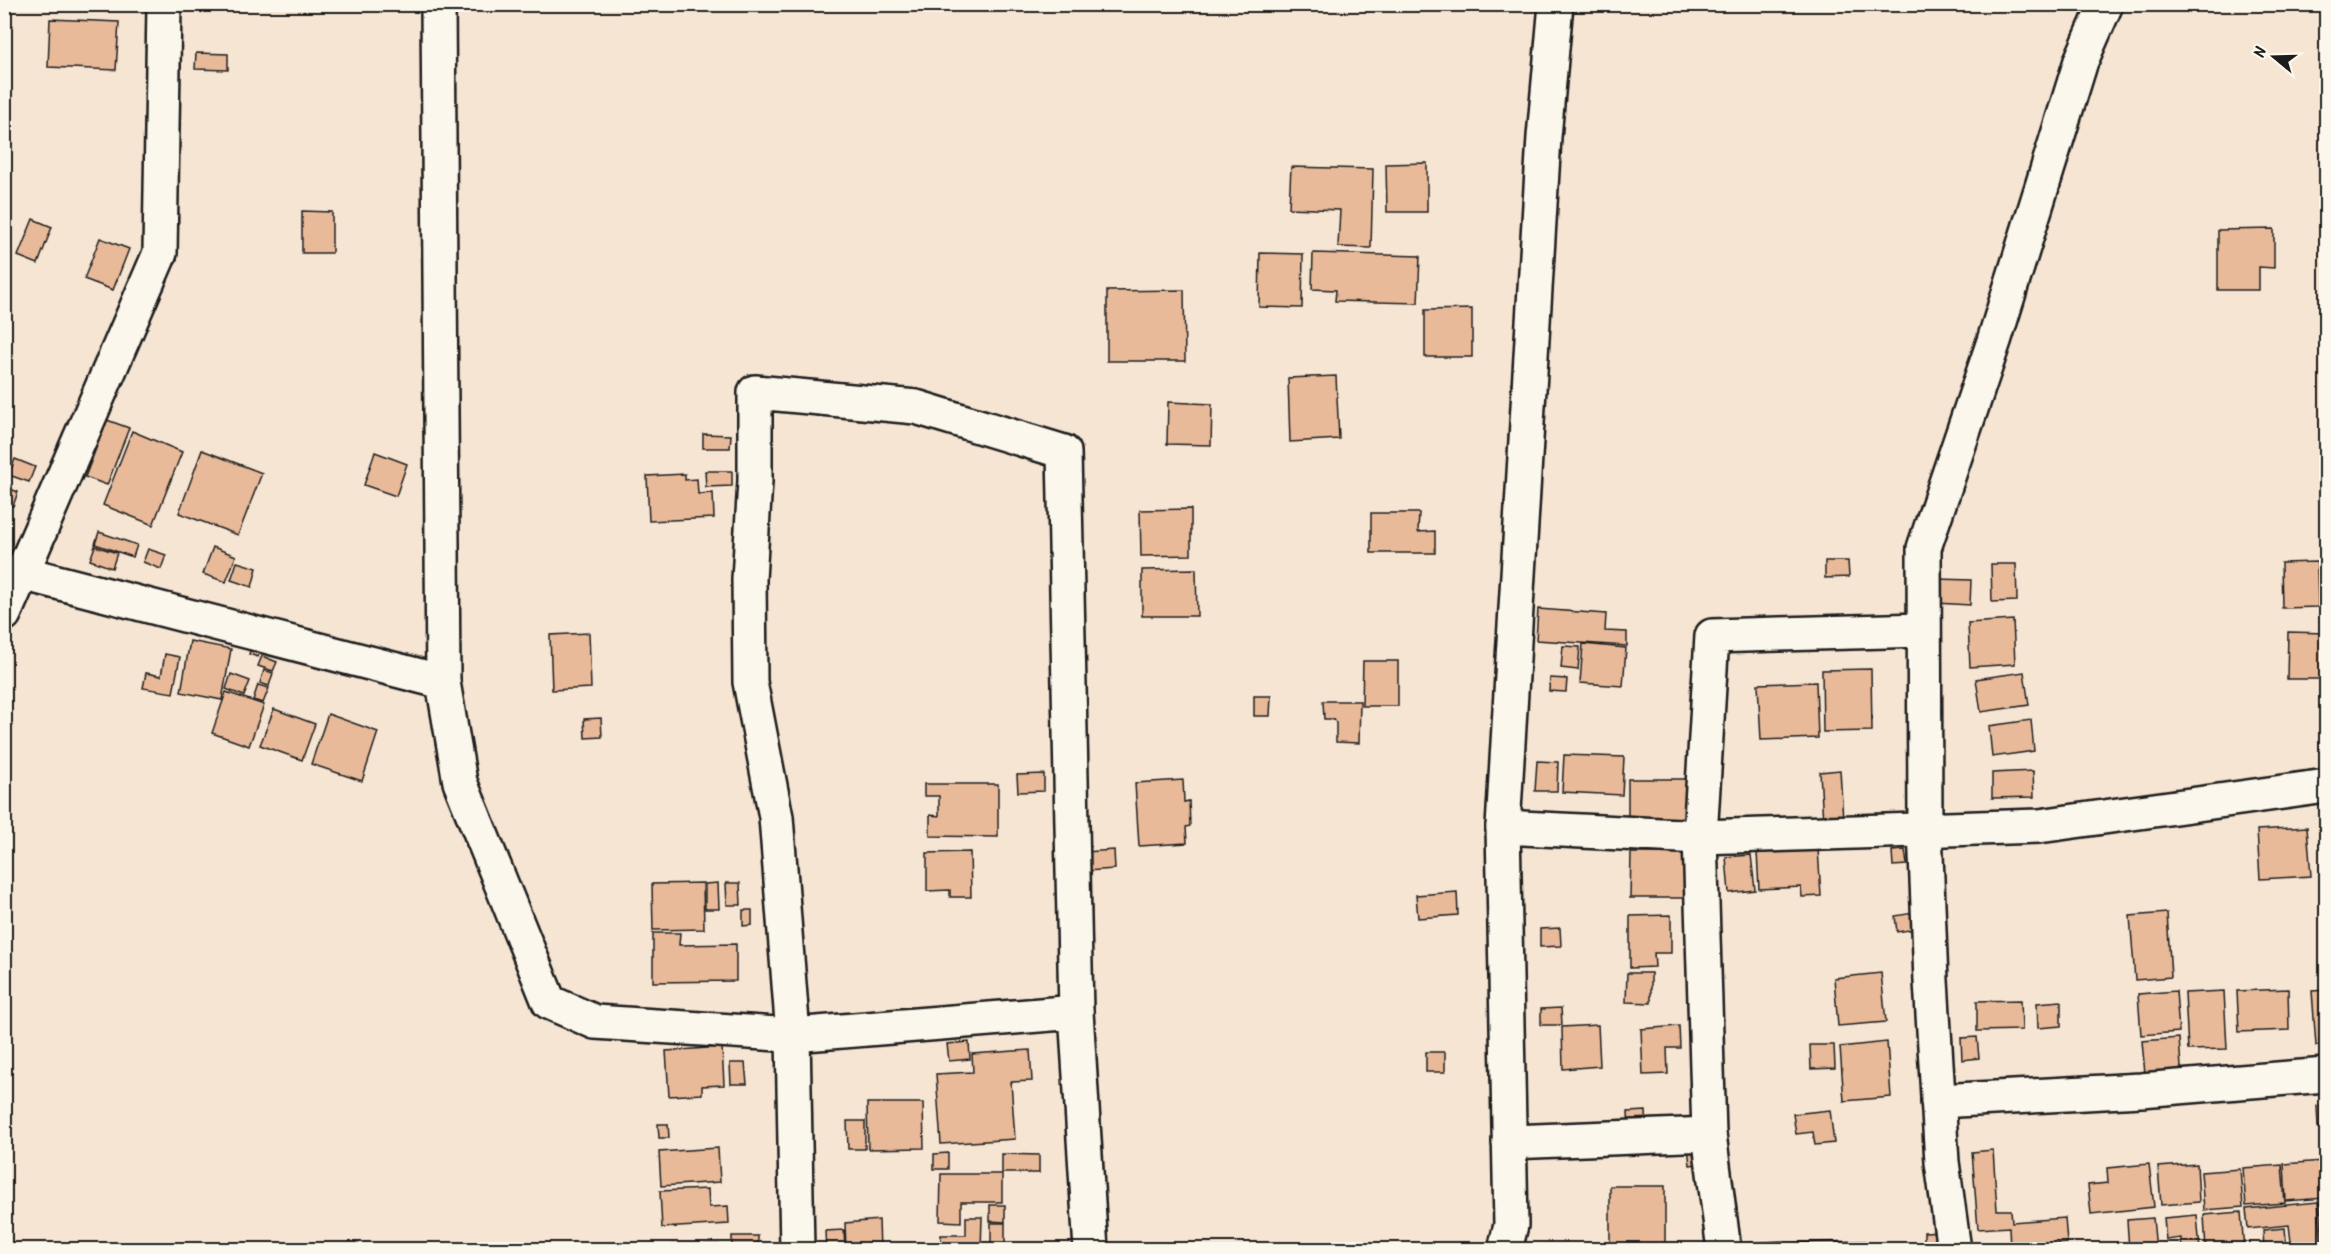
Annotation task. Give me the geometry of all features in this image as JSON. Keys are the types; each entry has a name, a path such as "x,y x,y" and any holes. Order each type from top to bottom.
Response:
{"street":[{"path":"4,614 160,253 164,4"},
{"path":"438,4 443,682 460,782 549,1002 596,1022 793,1035 1076,1012"},
{"path":"1505,1250 1511,1225 1503,827 1544,137 1556,4"},
{"path":"1954,1250 1942,1162 1925,829 1924,548 1998,330 2081,61 2106,4"},
{"path":"797,1250 793,1035 777,817 750,682 749,579 755,481 755,392 916,407 1064,452 1076,1012 1090,1250"},
{"path":"22,573 443,682"},
{"path":"1724,1250 1709,1134 1700,837 1712,636 1923,630"},
{"path":"1503,827 1700,837 2038,826 2326,786"},
{"path":"1938,1101 2141,1090 2326,1075"},
{"path":"1509,1142 1709,1134"}],"building":[{"path":"50,19 119,22 116,70 48,67"},
{"path":"196,53 228,54 228,70 195,69"},
{"path":"1427,163 1427,212 1387,212 1386,164"},
{"path":"1291,167 1373,169 1371,248 1338,247 1340,210 1289,208"},
{"path":"302,211 332,212 332,253 302,253"},
{"path":"33,219 52,227 38,264 18,256"},
{"path":"2274,229 2274,268 2259,267 2259,290 2218,290 2218,230"},
{"path":"100,238 129,249 113,290 84,279"},
{"path":"1260,253 1303,254 1302,308 1259,307"},
{"path":"1313,253 1420,256 1418,303 1335,301 1336,290 1312,289"},
{"path":"1184,290 1185,361 1107,361 1107,291"},
{"path":"1472,309 1472,357 1425,357 1425,310"},
{"path":"1336,376 1339,439 1290,442 1288,378"},
{"path":"1168,402 1212,404 1211,445 1167,444"},
{"path":"107,420 129,428 107,485 85,477"},
{"path":"132,431 182,452 153,525 103,505"},
{"path":"703,434 731,435 730,448 703,448"},
{"path":"202,450 262,473 238,535 179,513"},
{"path":"375,452 407,464 396,496 364,485"},
{"path":"15,459 35,467 29,482 9,475"},
{"path":"705,471 732,471 732,486 706,487"},
{"path":"685,474 685,480 697,479 698,494 713,493 714,518 649,521 647,476"},
{"path":"5,487 18,492 13,506 4,503"},
{"path":"1191,509 1191,555 1141,556 1140,510"},
{"path":"1371,513 1419,513 1418,532 1435,531 1435,553 1371,553"},
{"path":"99,532 137,545 133,557 95,544"},
{"path":"95,546 117,553 112,568 90,560"},
{"path":"213,547 236,556 226,582 203,574"},
{"path":"148,549 166,555 161,569 143,562"},
{"path":"1825,561 1848,561 1849,577 1825,578"},
{"path":"237,562 257,568 252,587 231,580"},
{"path":"2317,562 2318,607 2282,608 2281,563"},
{"path":"1991,564 2016,564 2017,601 1992,602"},
{"path":"1196,569 1197,616 1142,616 1142,570"},
{"path":"1937,579 1971,580 1970,605 1936,603"},
{"path":"1538,609 1606,614 1605,631 1627,632 1627,646 1536,640"},
{"path":"2013,620 2015,664 1970,667 1968,623"},
{"path":"2288,632 2326,633 2326,679 2287,679"},
{"path":"589,633 591,688 552,690 550,635"},
{"path":"190,641 231,649 222,700 181,692"},
{"path":"1583,644 1626,648 1623,686 1580,683"},
{"path":"252,645 261,649 258,657 249,654"},
{"path":"1563,646 1580,647 1578,670 1561,668"},
{"path":"165,654 180,657 173,693 143,688 146,673 161,676"},
{"path":"262,656 277,662 273,671 258,666"},
{"path":"1363,661 1398,661 1398,706 1362,706"},
{"path":"1871,669 1872,731 1823,732 1822,670"},
{"path":"264,670 273,673 269,686 260,683"},
{"path":"2024,672 2029,705 1981,712 1976,679"},
{"path":"231,674 250,681 244,696 226,689"},
{"path":"1550,678 1567,679 1566,692 1549,691"},
{"path":"1816,682 1818,738 1761,740 1758,684"},
{"path":"258,685 269,688 263,703 253,700"},
{"path":"226,692 264,705 249,746 212,733"},
{"path":"1254,696 1271,696 1270,716 1254,716"},
{"path":"1323,701 1360,701 1359,743 1336,742 1336,723 1334,719 1324,719"},
{"path":"274,709 315,724 302,760 260,745"},
{"path":"328,714 378,732 362,781 311,764"},
{"path":"601,718 602,737 585,738 584,719"},
{"path":"2031,720 2034,751 1992,757 1989,726"},
{"path":"1564,755 1624,757 1622,795 1562,792"},
{"path":"1537,761 1558,762 1557,791 1535,791"},
{"path":"1840,770 1843,820 1823,822 1820,772"},
{"path":"2033,771 2034,797 1992,798 1992,773"},
{"path":"1044,774 1044,791 1018,792 1017,775"},
{"path":"1628,779 1691,779 1690,826 1628,825"},
{"path":"1183,780 1184,802 1189,801 1190,826 1186,827 1187,843 1139,846 1135,783"},
{"path":"924,784 998,784 998,837 930,836 930,815 939,816 939,796 924,796"},
{"path":"2307,827 2311,876 2260,879 2257,830"},
{"path":"1818,849 1821,896 1802,897 1801,887 1759,889 1757,852"},
{"path":"1114,850 1115,869 1086,871 1085,852"},
{"path":"1905,850 1907,865 1893,866 1892,851"},
{"path":"970,852 971,897 950,897 950,890 927,891 927,853"},
{"path":"1631,853 1685,853 1684,898 1630,898"},
{"path":"1751,855 1755,890 1729,893 1726,857"},
{"path":"703,883 704,929 653,930 652,884"},
{"path":"718,883 719,909 705,909 705,884"},
{"path":"726,883 740,883 741,905 727,905"},
{"path":"1457,892 1458,915 1418,918 1416,895"},
{"path":"743,910 752,910 752,925 743,926"},
{"path":"1913,913 1916,929 1897,932 1895,916"},
{"path":"2167,913 2171,977 2135,980 2130,916"},
{"path":"1671,915 1671,953 1654,953 1655,967 1630,968 1630,916"},
{"path":"1560,928 1561,946 1540,947 1540,929"},
{"path":"653,933 680,933 679,945 736,944 736,981 653,982"},
{"path":"1627,973 1651,973 1651,1003 1626,1002"},
{"path":"1881,973 1886,1022 1838,1026 1834,978"},
{"path":"2288,989 2289,1030 2239,1032 2237,991"},
{"path":"2326,990 2326,1045 2316,1046 2312,991"},
{"path":"2176,991 2179,1032 2141,1035 2138,994"},
{"path":"2224,991 2227,1049 2188,1050 2185,993"},
{"path":"2021,1000 2022,1030 1977,1031 1977,1001"},
{"path":"2061,1001 2061,1026 2038,1028 2037,1003"},
{"path":"1561,1008 1562,1025 1541,1025 1541,1009"},
{"path":"1598,1025 1600,1066 1563,1069 1562,1027"},
{"path":"1679,1026 1680,1048 1667,1048 1668,1074 1643,1075 1641,1029"},
{"path":"1977,1037 1979,1058 1962,1060 1961,1038"},
{"path":"2179,1038 2182,1082 2146,1085 2142,1041"},
{"path":"969,1042 970,1059 949,1061 947,1044"},
{"path":"1887,1042 1891,1097 1844,1101 1840,1047"},
{"path":"1810,1045 1834,1045 1835,1068 1811,1069"},
{"path":"722,1047 724,1085 702,1086 702,1094 669,1096 666,1051"},
{"path":"1030,1050 1032,1081 1011,1082 1015,1139 941,1144 936,1074 973,1072 972,1054"},
{"path":"1426,1052 1445,1052 1445,1072 1426,1072"},
{"path":"730,1063 745,1063 747,1084 731,1084"},
{"path":"867,1103 923,1103 924,1148 868,1149"},
{"path":"2326,1105 2326,1126 2318,1127 2317,1106"},
{"path":"1830,1110 1834,1143 1815,1145 1813,1132 1796,1134 1793,1114"},
{"path":"1646,1111 1647,1132 1629,1132 1628,1112"},
{"path":"847,1121 865,1121 865,1149 848,1149"},
{"path":"658,1124 668,1124 669,1138 659,1138"},
{"path":"1704,1145 1707,1163 1690,1165 1688,1147"},
{"path":"718,1148 720,1182 661,1186 659,1152"},
{"path":"1993,1150 1997,1210 2011,1210 2012,1222 2065,1218 2067,1243 2010,1248 2009,1227 1978,1229 1972,1152"},
{"path":"948,1153 948,1169 934,1169 934,1154"},
{"path":"1002,1154 1039,1155 1039,1173 1002,1173"},
{"path":"2323,1161 2325,1198 2286,1201 2284,1164"},
{"path":"2149,1164 2154,1207 2091,1214 2088,1185 2108,1183 2107,1168"},
{"path":"2197,1164 2199,1202 2161,1205 2158,1167"},
{"path":"2282,1165 2285,1203 2246,1206 2243,1168"},
{"path":"2240,1169 2243,1207 2204,1210 2201,1172"},
{"path":"941,1174 1002,1174 1002,1202 961,1202 961,1222 940,1221"},
{"path":"1610,1186 1665,1186 1665,1250 1610,1250"},
{"path":"708,1189 709,1207 728,1206 729,1224 662,1228 660,1191"},
{"path":"2318,1202 2322,1250 2292,1250 2289,1225 2248,1229 2246,1209"},
{"path":"2320,1203 2326,1203 2326,1241 2323,1241"},
{"path":"990,1205 1005,1205 1005,1222 990,1221"},
{"path":"2241,1212 2244,1250 2206,1250 2204,1215"},
{"path":"2197,1215 2200,1250 2182,1250 2181,1238 2166,1240 2164,1218"},
{"path":"966,1217 982,1217 981,1249 941,1249 941,1235 966,1235"},
{"path":"2153,1218 2156,1250 2129,1250 2127,1220"},
{"path":"879,1220 880,1250 846,1250 845,1223"},
{"path":"991,1223 1005,1223 1005,1246 991,1246"},
{"path":"2285,1228 2287,1250 2264,1250 2263,1230"},
{"path":"844,1230 845,1250 826,1250 825,1231"},
{"path":"1944,1231 1945,1250 1924,1250 1924,1232"},
{"path":"732,1236 758,1236 758,1250 732,1250"},
{"path":"1782,1241 1782,1250 1745,1250 1745,1243"},
{"path":"1865,1241 1865,1250 1787,1250 1787,1243"},
{"path":"673,1245 719,1245 719,1250 673,1250"}]}
